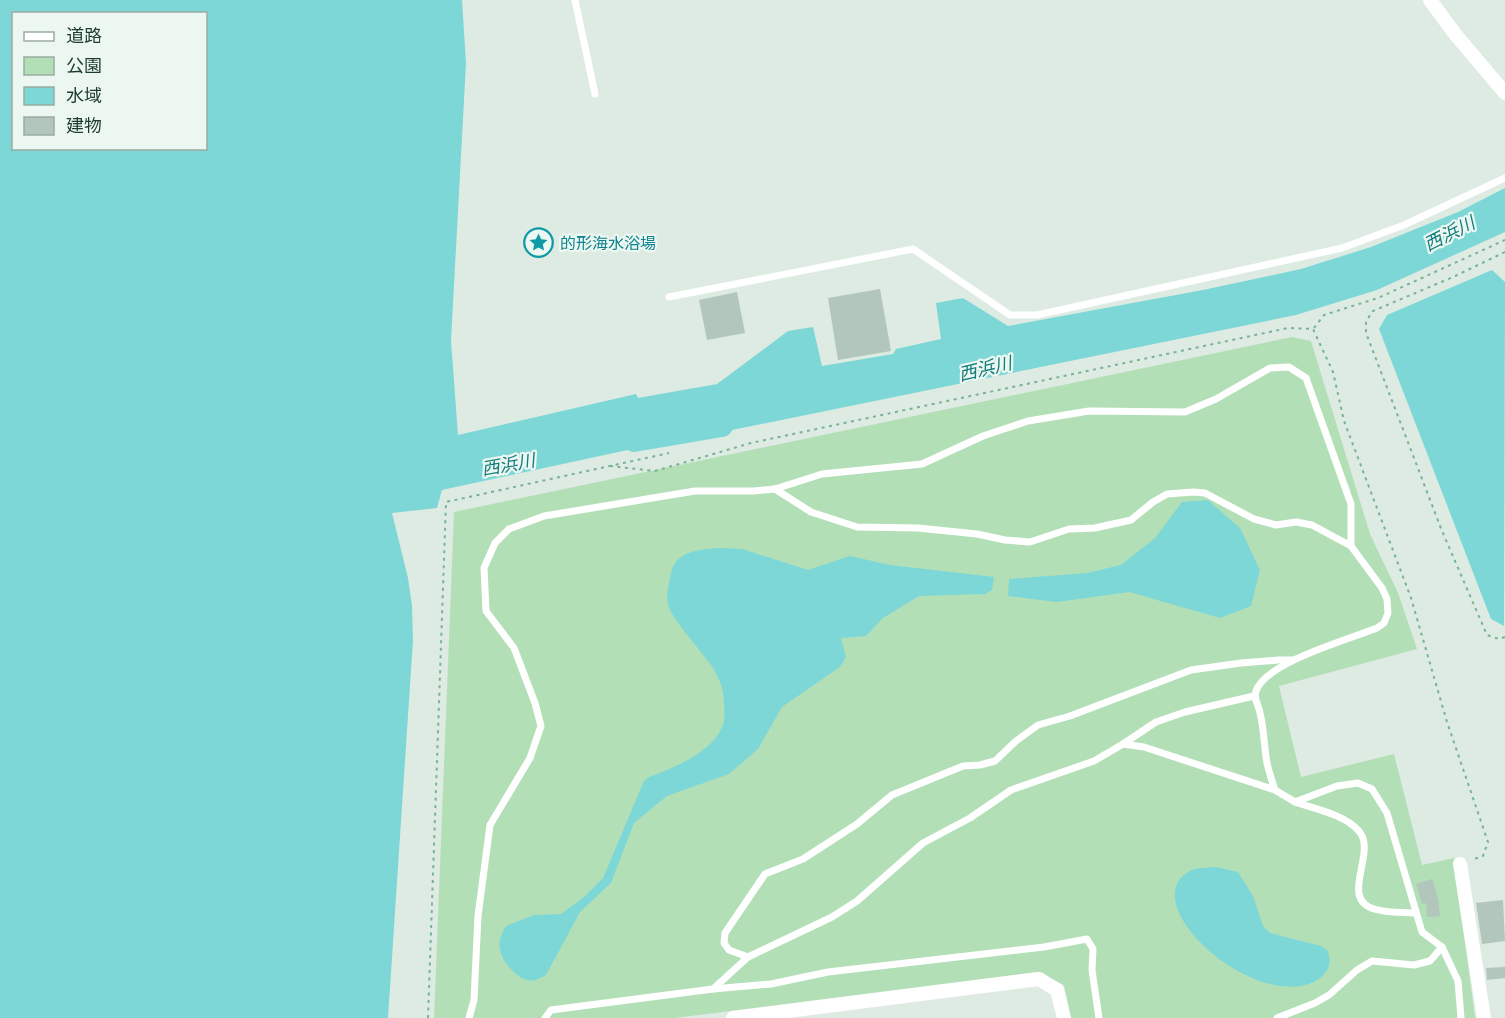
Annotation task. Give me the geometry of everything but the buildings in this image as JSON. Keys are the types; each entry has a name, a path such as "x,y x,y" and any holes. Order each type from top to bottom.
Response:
{"street":[{"path":"1430,0 1455,34 1505,93"},
{"path":"1460,864 1484,1018"},
{"path":"733,1018 1039,979 1057,990 1064,1018"}],"lane":[{"path":"575,0 595,94"},
{"path":"669,297 913,249 1010,315 1037,315 1342,248 1404,225 1505,178"},
{"path":"469,1018 474,1000 478,916 490,825 530,758 541,726 536,703 514,648 486,611 483,568 495,543 509,529 544,516 695,491 775,489 822,474 922,464 983,436 1028,421 1089,411 1185,412 1216,399 1270,368 1289,367 1306,378 1351,504 1351,546"},
{"path":"775,489 811,512 857,527 918,528 1030,542 1069,529 1103,526 1131,520 1167,494 1205,493 1254,519 1276,525 1296,522 1312,525 1351,546 1382,588 1388,599 1388,613 1384,622 1377,628 1293,660 1256,688 1254,696 1260,712 1267,765 1275,790"},
{"path":"748,957 729,950 724,943 725,933 765,874 803,859 857,824 892,795 963,766 994,761 1038,725 1070,716 1191,670 1241,663 1293,660"},
{"path":"713,988 748,957 832,917 857,901 923,843 970,818 1011,790 1094,761 1156,722 1185,712 1254,696"},
{"path":"1123,744 1144,747 1275,790 1295,802 1343,819 1360,831 1365,842 1358,889 1365,904 1373,909 1415,913"},
{"path":"1295,802 1336,786 1358,783 1372,789 1387,813 1422,932 1442,947 1458,981 1461,1018"},
{"path":"545,1018 551,1010 713,988 771,984 828,972 1044,948 1087,939 1093,949 1092,970 1099,1018"},
{"path":"1277,1018 1329,995 1357,970 1372,961 1414,965 1430,961 1442,947"}],"path":[{"path":"1313,329 1324,315 1378,298 1505,240"},
{"path":"1505,252 1373,311 1366,321 1366,333 1464,584 1487,635 1499,639 1505,637"},
{"path":"428,1018 446,502 669,453"}],"green space":[{"path":"1292,337 1311,341 1370,534 1398,593 1417,649 1279,686 1301,777 1394,754 1422,865 1454,858 1475,1018 1071,1018 1064,985 1038,972 675,1018 434,1018 454,512"}],"water":[{"path":"0,0 462,0 466,63 451,341 458,435 636,394 638,398 717,384 788,331 813,327 822,366 893,354 896,349 941,339 936,303 963,298 1008,326 1203,290 1301,269 1371,247 1458,212 1505,188 1505,232 1377,290 1296,315 693,438 690,426 662,431 665,442 442,490 437,508 392,513 408,578 413,640 388,1018 0,1018"},
{"path":"1492,270 1505,282 1504,626 1491,619 1379,329 1387,315"},
{"path":"1208,500 1240,528 1260,570 1251,606 1220,618 1129,592 1057,602 1008,596 1009,579 1087,573 1121,565 1155,538 1182,502"},
{"path":"719,548 742,549 808,570 850,556 890,565 994,577 992,590 985,594 919,596 883,618 866,636 841,638 846,657 840,667 782,707 758,749 729,774 667,796 634,823 611,883 580,912 546,975 532,980 522,978 509,968 501,953 500,940 506,926 534,915 561,914 584,897 603,878 644,781 694,756 713,741 720,731 724,721 724,697 719,680 711,665 674,617 667,597 671,573 678,560 690,553"},
{"path":"1216,867 1238,872 1253,896 1263,926 1270,933 1321,946 1327,950 1329,965 1320,978 1297,987 1270,984 1241,973 1215,955 1193,934 1179,912 1175,891 1188,872 1200,868"}],"waterway":[{"name":"西浜川","path":"634,441 722,426"}],"place":[{"name":"的形海水浴場","path":"539,243"}]}
